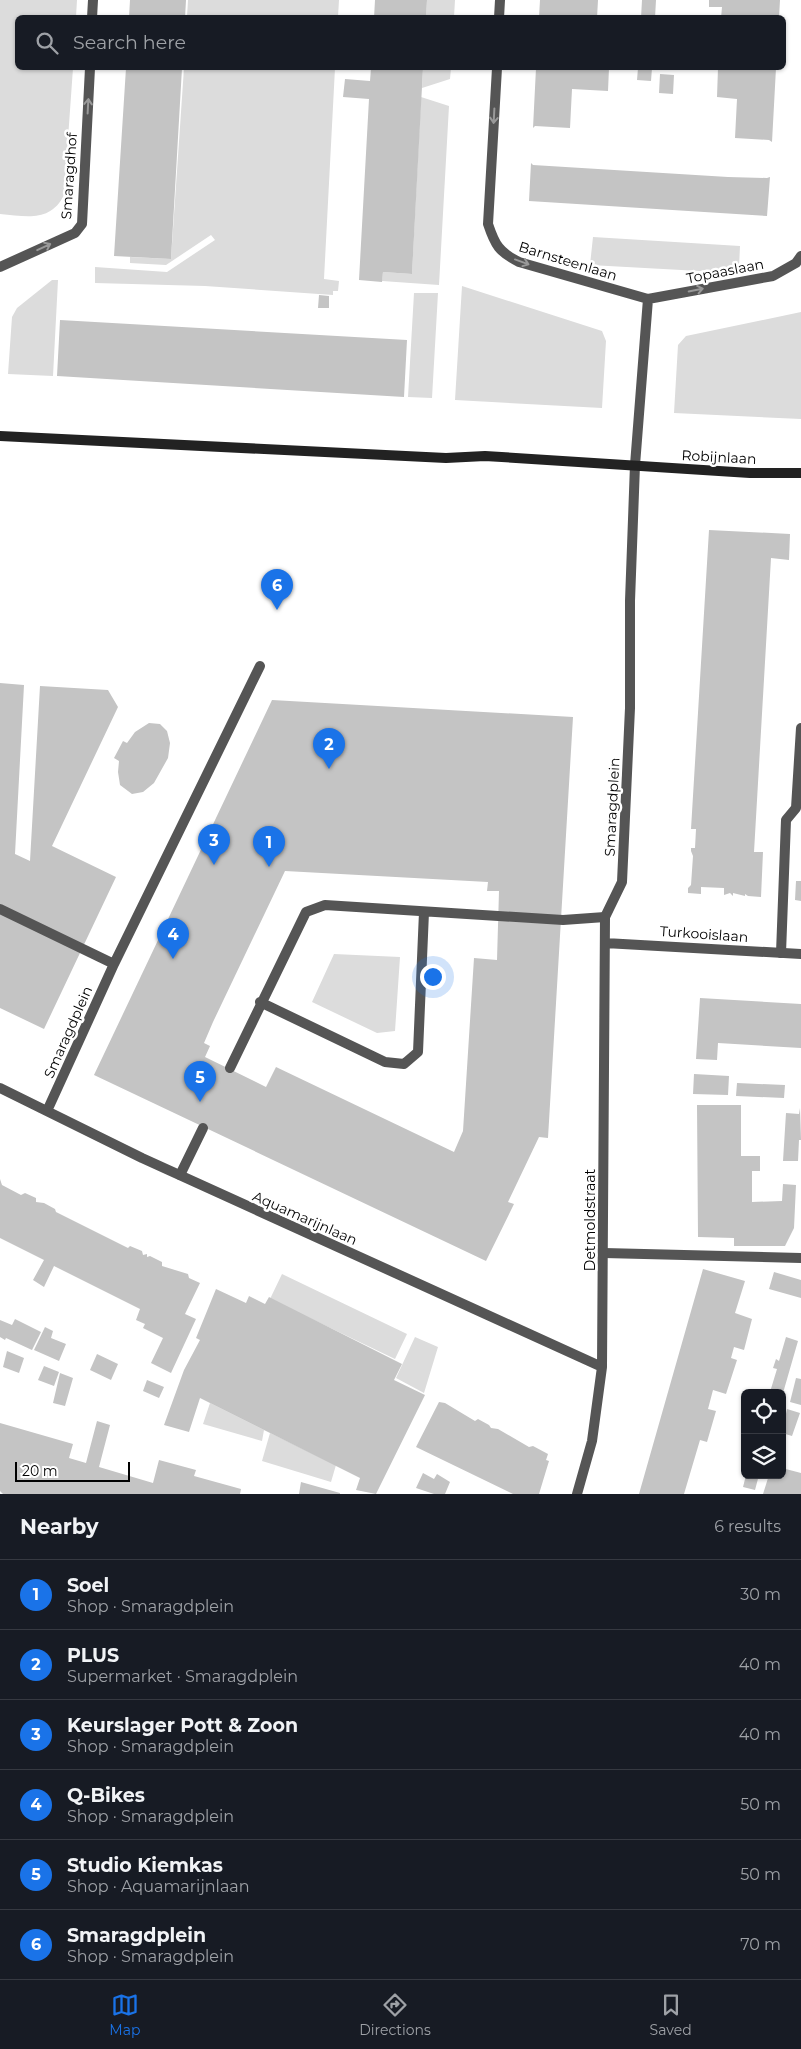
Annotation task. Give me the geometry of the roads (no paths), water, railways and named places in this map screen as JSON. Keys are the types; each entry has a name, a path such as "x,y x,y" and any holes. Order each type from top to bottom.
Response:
{"street":[{"path":"92,15 93,0"},
{"path":"499,15 500,0"},
{"name":"Smaragdhof","path":"0,267 75,233 82,224 90,70"},
{"name":"Barnsteenlaan","path":"497,70 488,224 493,240 504,254 519,262 648,299"},
{"name":"Topaaslaan","path":"648,299 773,276 796,263 801,256"},
{"path":"0,436 446,458 485,456 636,465 648,299"},
{"name":"Robijnlaan","path":"636,465 750,473 801,474"},
{"name":"Smaragdplein","path":"605,943 605,918 622,882 630,708 630,601 636,465"},
{"name":"Smaragdplein","path":"48,1111 114,964 260,666"},
{"path":"782,953 786,820 796,808 801,728"},
{"path":"230,1068 260,1002 306,912 325,905 563,920 605,918"},
{"path":"0,909 114,964"},
{"path":"260,1002 385,1062 404,1064 418,1052 424,912"},
{"name":"Turkooislaan","path":"605,943 801,954"},
{"name":"Detmoldstraat","path":"576,1494 592,1440 602,1367 605,943"},
{"name":"Aquamarijnlaan","path":"0,1088 180,1176 602,1367"},
{"path":"180,1176 203,1128"},
{"path":"604,1253 801,1258"}],"place":[{"name":"Smaragdplein","path":"277,610"},
{"name":"PLUS","path":"329,769"},
{"name":"Keurslager Pott & Zoon","path":"214,865"},
{"name":"Soel","path":"269,867"},
{"name":"Q-Bikes","path":"173,959"},
{"name":"Studio Kiemkas","path":"200,1102"}]}
